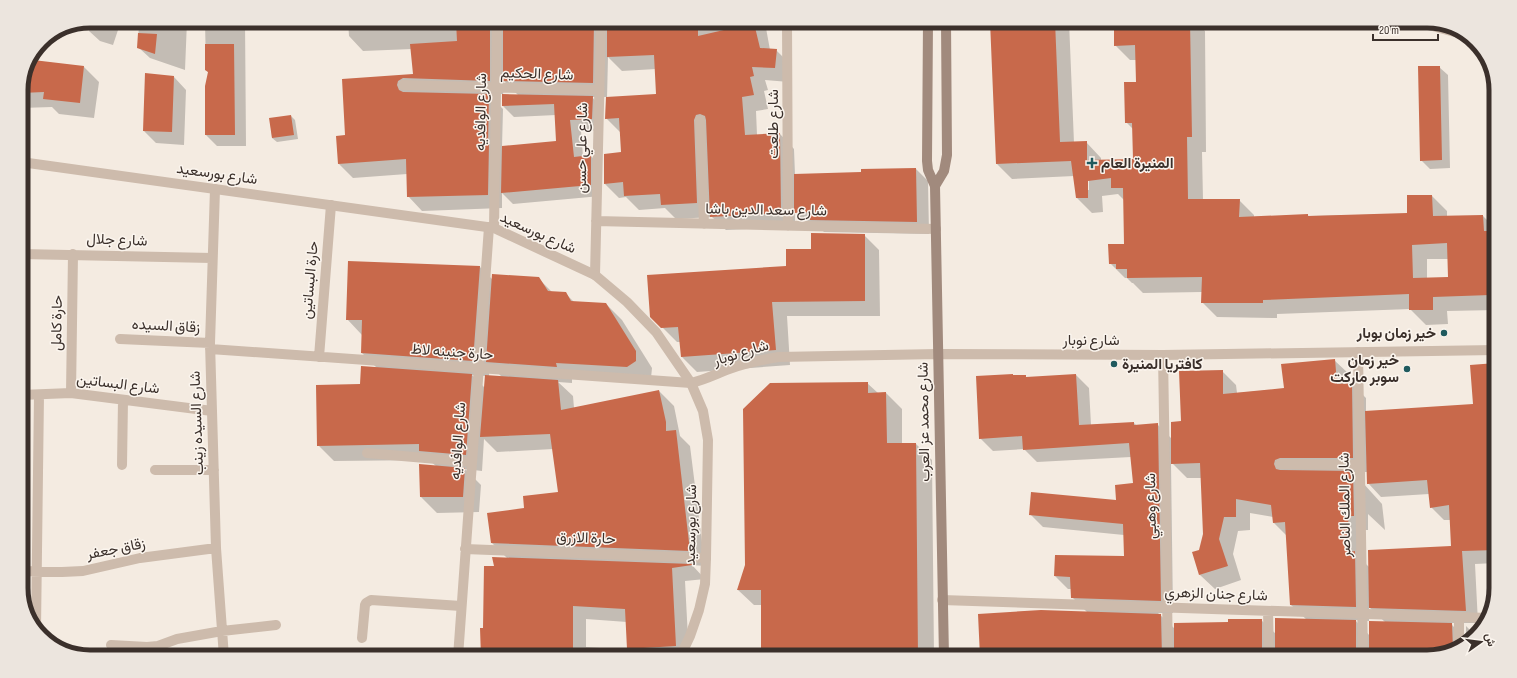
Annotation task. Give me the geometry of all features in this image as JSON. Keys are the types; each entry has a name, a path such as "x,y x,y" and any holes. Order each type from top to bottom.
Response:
{"main road":[{"name":"شارع محمد عز العرب","path":"928,28 927,161 930,178 935,186 944,650"},
{"name":"شارع محمد عز العرب","path":"935,186 944,171 947,155 946,28"}],"street":[{"name":"شارع الوافديه","path":"458,650 478,369 491,228 497,28"},
{"name":"شارع علي حسن","path":"594,275 601,28"},
{"name":"شارع طلعت","path":"787,28 788,226"},
{"name":"شارع الحكيم","path":"402,85 598,90"},
{"path":"700,120 704,224"},
{"name":"شارع بورسعيد","path":"28,163 491,228 594,275 627,302 656,332 691,383 703,411 708,440 706,558 704,584 699,610 683,650"},
{"name":"شارع السيده زينب","path":"215,189 210,346 216,548 223,650"},
{"name":"حارة البساتين","path":"319,357 331,205"},
{"name":"شارع سعد الدين باشا","path":"596,221 936,229"},
{"name":"شارع جلال","path":"28,254 212,258"},
{"name":"حارة كامل","path":"71,393 73,254"},
{"name":"زقاق السيده","path":"120,339 210,346"},
{"name":"حارة جنينه لاظ","path":"210,346 319,357 691,383"},
{"name":"شارع نوبار","path":"691,383 707,379 730,369 778,357 938,354 1163,354 1489,350"},
{"name":"شارع الملك الناصر","path":"1358,352 1363,650"},
{"name":"شارع وهبي","path":"1163,354 1168,650"},
{"name":"شارع البساتين","path":"28,395 71,393 212,411"},
{"path":"36,618 39,395"},
{"path":"122,465 123,400"},
{"path":"367,453 472,462"},
{"path":"1280,464 1360,464"},
{"path":"155,470 214,470"},
{"name":"زقاق جعفر","path":"28,571 82,571 140,558 216,548"},
{"name":"حارة الازرق","path":"465,549 706,558"},
{"path":"362,638 365,605 371,600 461,606"},
{"name":"شارع جنان الزهري","path":"942,600 1481,618"},
{"path":"1268,611 1269,650"},
{"path":"1458,642 1459,617"},
{"path":"111,645 147,647 158,646 177,639 276,624"}],"building":[{"path":"456,28 490,28 490,81 403,78 398,81 397,85 399,90 403,92 489,94 488,195 407,197 406,159 338,164 336,136 345,135 342,79 413,74 410,44 457,41"},
{"path":"503,28 594,28 593,83 503,81"},
{"path":"607,28 655,28 655,30 698,28 698,36 732,28 755,28 760,48 777,49 775,68 752,67 754,76 750,77 754,95 742,97 745,135 780,133 781,213 710,217 706,120 705,116 700,114 696,115 694,120 697,203 661,205 660,194 624,196 623,182 604,184 604,154 621,152 619,118 605,119 606,97 656,94 654,55 607,57"},
{"path":"990,28 1055,28 1060,142 1087,141 1087,160 1133,159 1132,123 1125,123 1124,82 1136,82 1135,45 1114,46 1114,28 1190,28 1192,137 1187,137 1188,199 1240,199 1239,217 1308,214 1308,216 1407,213 1407,195 1432,195 1433,216 1483,215 1484,231 1487,231 1489,295 1433,297 1433,310 1409,310 1409,294 1263,300 1263,303 1201,303 1202,277 1127,278 1127,269 1116,269 1116,264 1109,264 1108,244 1124,244 1123,188 1111,188 1111,178 1088,181 1088,198 1076,198 1071,161 996,164","holes":["1447,243 1448,277 1413,278 1412,245"]},
{"path":"138,33 157,34 155,54 137,48"},
{"path":"205,44 234,44 235,135 205,135 205,86 208,72 205,70"},
{"path":"36,60 84,66 80,103 43,99 44,92 28,93 30,74"},
{"path":"1418,66 1440,66 1442,160 1420,161"},
{"path":"145,73 174,76 172,132 143,131"},
{"path":"502,94 593,96 592,119 570,120 574,157 591,155 591,185 501,193 502,146 556,141 554,104 502,106"},
{"path":"291,115 294,135 272,138 269,118"},
{"path":"916,168 917,222 810,220 810,212 794,213 794,174 861,172 861,169"},
{"path":"811,233 865,234 865,301 772,302 776,350 681,357 678,327 661,328 650,317 647,275 786,266 786,249 811,249"},
{"path":"348,261 480,266 473,361 361,353 362,320 346,320"},
{"path":"492,274 539,277 548,291 566,292 571,301 606,303 636,351 636,361 627,367 556,363 557,367 486,362"},
{"path":"1335,359 1337,384 1352,383 1353,458 1280,458 1275,460 1274,464 1276,469 1280,470 1353,471 1354,516 1348,516 1350,552 1355,551 1356,607 1290,605 1285,522 1273,523 1271,505 1236,499 1236,517 1224,517 1219,539 1228,566 1199,575 1192,552 1199,550 1203,534 1200,463 1171,464 1171,422 1181,421 1179,371 1223,370 1223,394 1284,388 1281,364"},
{"path":"1489,364 1489,550 1462,551 1466,611 1369,608 1368,550 1451,546 1449,505 1430,508 1427,480 1367,484 1365,411 1473,404 1470,365"},
{"path":"361,366 472,374 466,455 419,451 419,444 317,446 316,385 360,384"},
{"path":"1013,374 1026,375 1026,377 1076,374 1079,425 1134,422 1134,425 1158,423 1161,601 1071,598 1070,577 1054,576 1055,555 1124,556 1123,524 1029,515 1031,492 1116,500 1115,485 1133,483 1129,443 1023,450 1022,436 979,439 976,376"},
{"path":"485,375 558,380 561,410 659,390 666,422 666,431 676,430 690,551 491,543 487,513 524,508 523,496 558,492 550,434 480,437"},
{"path":"868,382 868,393 886,392 887,443 916,443 918,650 761,650 761,590 737,590 745,565 743,409 770,383"},
{"path":"419,464 465,468 463,497 420,497"},
{"path":"492,557 692,564 672,568 676,646 627,649 625,609 573,606 573,650 481,650 480,628 483,628 484,566 494,566"},
{"path":"1041,610 1161,614 1162,650 980,650 978,614"},
{"path":"1275,618 1356,620 1356,650 1275,650"},
{"path":"1228,619 1262,619 1262,650 1174,650 1174,623 1228,622"},
{"path":"1369,621 1452,623 1453,644 1443,648 1427,650 1369,650"}],"place":[{"name":"المنيرة العام","path":"1092,163"},
{"name":"خير زمان بوبار","path":"1444,333"},
{"name":"كافتريا المنيرة","path":"1114,364"},
{"name":"خير زمان سوبر ماركت","path":"1407,369"}]}
